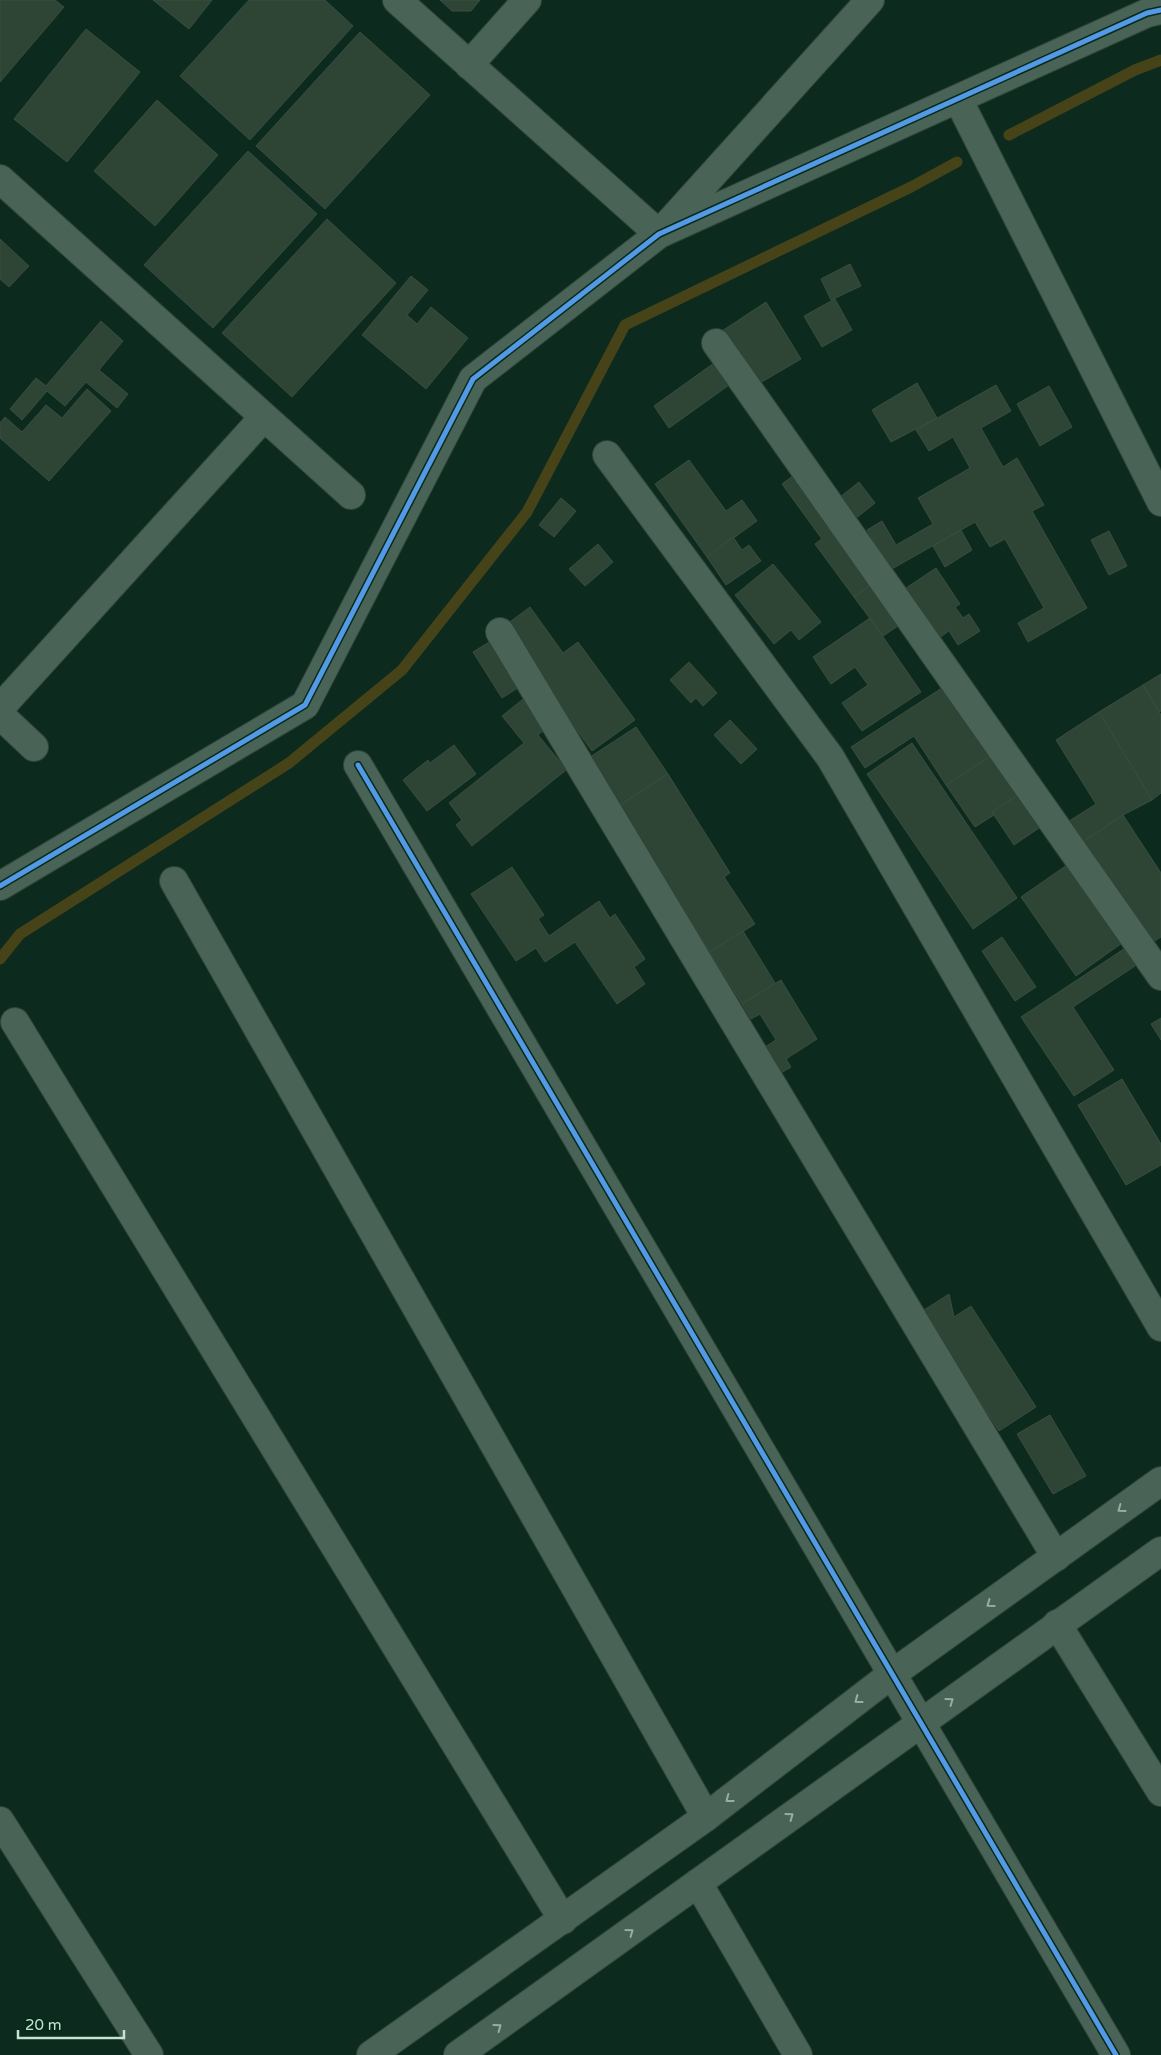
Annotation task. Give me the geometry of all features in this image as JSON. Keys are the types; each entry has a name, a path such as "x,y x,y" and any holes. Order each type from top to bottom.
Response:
{"street":[{"path":"397,0 659,234"},
{"path":"469,65 527,0"},
{"path":"0,886 305,705 473,378 659,234 870,0"},
{"path":"659,234 1147,13 1161,10"},
{"path":"958,98 1161,502"},
{"path":"0,179 351,495"},
{"path":"716,343 1161,976"},
{"path":"0,708 264,417"},
{"path":"607,455 830,757 1161,1327"},
{"path":"500,632 1056,1557"},
{"path":"0,715 34,746"},
{"path":"358,765 1116,2055"},
{"path":"174,881 706,1817"},
{"path":"15,1022 562,1920"},
{"path":"371,2055 706,1817 892,1674 1161,1481"},
{"path":"458,2055 1161,1551"},
{"path":"1058,1624 1161,1792"},
{"path":"0,1821 149,2055"},
{"path":"698,1883 798,2055"}],"building":[{"path":"0,0 55,0 64,7 0,82"},
{"path":"153,0 212,0 189,29"},
{"path":"249,0 325,0 353,26 250,140 180,76"},
{"path":"440,0 480,0 471,11 452,11"},
{"path":"86,29 140,72 67,162 14,119"},
{"path":"360,32 430,95 325,209 256,146"},
{"path":"157,100 218,155 155,226 94,171"},
{"path":"248,151 317,214 213,328 144,265"},
{"path":"327,219 396,283 292,397 222,333"},
{"path":"0,239 29,266 9,287 0,279"},
{"path":"850,264 861,286 831,300 821,279"},
{"path":"411,276 428,290 407,315 417,324 431,307 468,338 426,389 362,335"},
{"path":"835,299 852,330 822,347 804,316"},
{"path":"766,302 801,359 760,383 722,331"},
{"path":"101,321 123,341 99,370 128,394 117,408 86,382 65,406 47,391 22,420 10,409 36,378 46,386"},
{"path":"721,358 736,380 669,428 654,406"},
{"path":"917,383 937,418 891,442 872,410"},
{"path":"996,385 1011,411 981,428 1003,467 1017,458 1044,505 1032,511 1087,608 1028,642 1018,623 1044,608 1005,539 990,547 975,522 890,570 867,530 882,521 896,545 933,524 918,498 970,468 953,437 929,451 916,430"},
{"path":"1049,386 1072,427 1040,446 1017,404"},
{"path":"87,389 111,411 49,481 0,438 0,423 5,417 22,432 46,405 62,418"},
{"path":"689,460 726,511 742,500 757,521 707,557 655,484"},
{"path":"797,473 875,582 854,597 815,544 822,539 782,484"},
{"path":"859,482 875,503 855,519 839,498"},
{"path":"561,498 576,511 554,537 539,525"},
{"path":"961,530 972,550 945,567 933,546"},
{"path":"1109,531 1127,566 1109,575 1091,540"},
{"path":"733,537 742,550 749,545 761,561 726,585 707,557"},
{"path":"598,544 613,562 585,586 569,569"},
{"path":"773,564 821,622 799,640 791,630 774,644 735,595"},
{"path":"936,568 960,604 955,607 963,618 969,614 980,631 958,645 949,631 939,638 906,588"},
{"path":"875,582 904,622 883,636 854,597"},
{"path":"530,607 563,653 578,642 635,720 592,751 503,627"},
{"path":"870,618 921,692 862,731 842,703 868,685 855,667 831,684 813,657"},
{"path":"494,639 524,684 502,698 473,652"},
{"path":"689,662 717,693 703,706 696,698 691,703 670,680"},
{"path":"1161,674 1161,711 1159,712 1143,685"},
{"path":"948,684 994,754 946,785 914,736 865,768 851,747"},
{"path":"1143,685 1161,715 1161,793 1152,800 1099,712"},
{"path":"528,695 551,724 538,735 561,763 565,759 571,766 472,846 456,825 462,820 449,803 524,743 502,716"},
{"path":"1099,712 1152,800 1123,815 1078,845 1063,825 1096,804 1056,740"},
{"path":"730,720 757,749 741,764 714,735"},
{"path":"636,727 668,774 618,806 587,759"},
{"path":"912,743 1017,898 973,929 867,774"},
{"path":"454,745 476,774 427,811 403,780 428,760 430,763"},
{"path":"994,754 1021,793 992,812 994,815 975,827 946,785"},
{"path":"668,774 730,873 724,877 755,924 710,952 618,806"},
{"path":"1021,793 1042,826 1014,845 992,812"},
{"path":"1123,815 1161,873 1161,937 1145,947 1078,845"},
{"path":"1067,865 1122,943 1076,976 1021,897"},
{"path":"512,867 544,915 538,919 549,936 599,901 610,918 615,914 645,959 634,967 645,984 617,1004 575,942 545,962 536,948 516,961 471,894"},
{"path":"743,931 775,983 742,1004 710,952"},
{"path":"1002,937 1036,987 1015,1001 982,951"},
{"path":"1127,947 1138,964 1073,1007 1114,1070 1074,1096 1021,1017"},
{"path":"781,980 817,1039 786,1059 791,1067 781,1073 765,1047 776,1040 760,1014 751,1019 742,1004"},
{"path":"1161,1018 1161,1040 1151,1024"},
{"path":"1122,1079 1161,1144 1161,1165 1126,1185 1078,1105"},
{"path":"949,1294 954,1317 971,1306 1036,1407 999,1431 921,1312"},
{"path":"1050,1415 1086,1476 1053,1494 1017,1434"}],"waterway":[{"path":"1009,135 1135,70 1161,60"},
{"path":"0,959 20,934 289,763 402,670 527,512 625,325 911,187 957,162"}],"cycle path":[{"path":"0,886 305,705 473,379 659,234 1147,13 1161,10"},
{"path":"358,765 1116,2055"}]}
